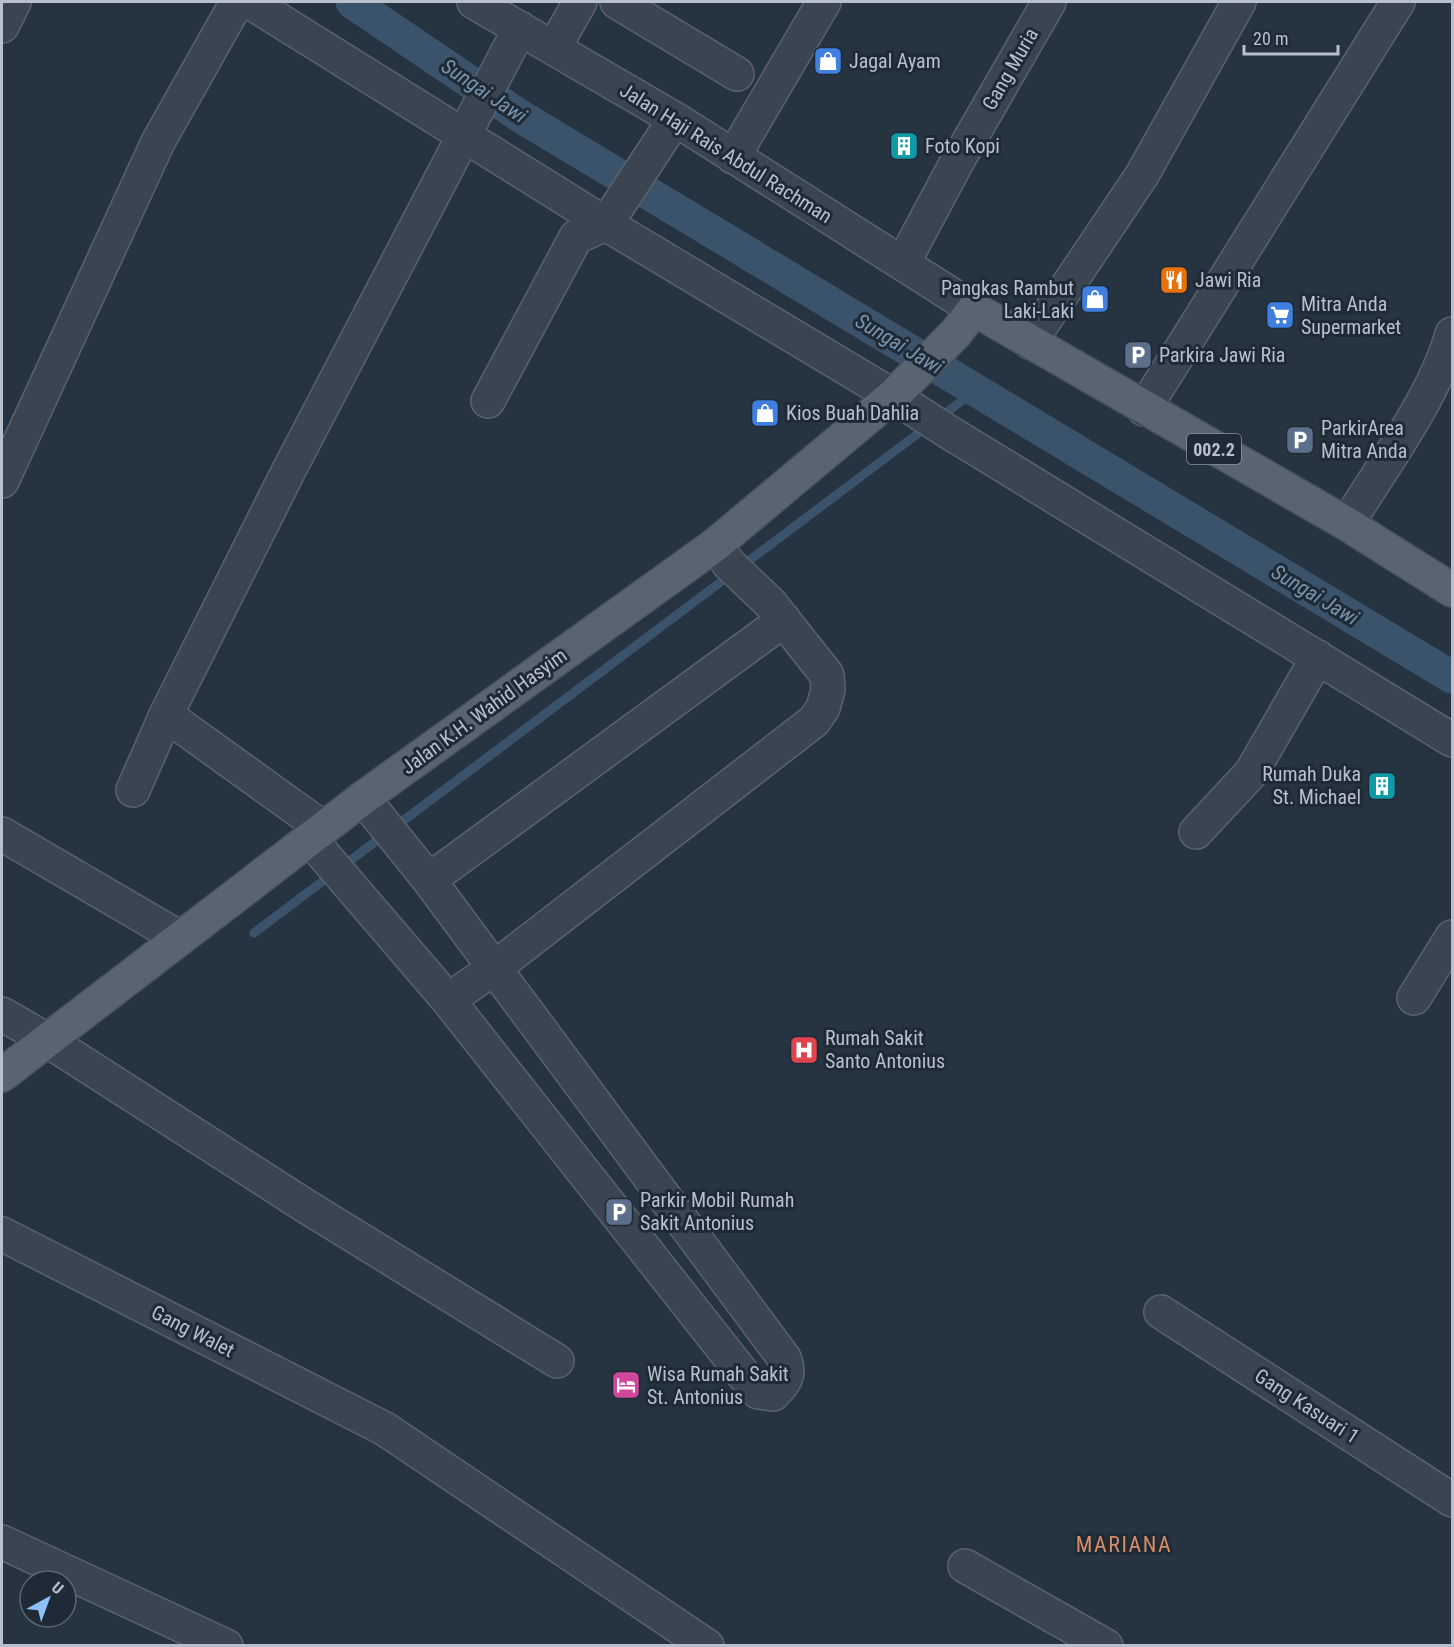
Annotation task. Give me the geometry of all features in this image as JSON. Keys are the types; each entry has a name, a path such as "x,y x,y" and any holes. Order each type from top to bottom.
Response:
{"main road":[{"name":"002.2","path":"965,322 1030,342 1347,524 1452,590"},
{"name":"Jalan K.H. Wahid Hasyim","path":"2,1075 180,938 722,554 906,399 965,322"}],"street":[{"path":"2,26 14,2"},
{"path":"2,481 158,142 237,2"},
{"path":"250,2 466,128 611,217 906,399 947,432 1452,740"},
{"name":"Jalan Haji Rais Abdul Rachman","path":"474,2 675,119 903,263 965,322"},
{"path":"554,48 580,2"},
{"path":"617,2 737,74"},
{"path":"733,157 824,2"},
{"name":"Gang Muria","path":"903,263 958,160 1049,2"},
{"path":"1030,342 1142,175 1239,2"},
{"path":"1144,409 1398,2"},
{"path":"133,790 166,715 466,128 520,28"},
{"path":"488,400 576,237 611,217 675,119"},
{"path":"1347,524 1425,398 1439,370 1452,334"},
{"path":"448,1000 493,969 814,721 823,708 828,690 827,675 777,611 722,554"},
{"path":"429,880 777,611"},
{"path":"1196,832 1251,773 1318,657"},
{"path":"166,715 318,840 355,891 448,1000 751,1384 758,1392 773,1394 787,1378 789,1369 784,1358 429,880 368,804"},
{"path":"2,834 180,938"},
{"path":"1414,998 1452,938"},
{"path":"2,1014 47,1040 304,1205 557,1361"},
{"name":"Gang Walet","path":"2,1234 385,1429 707,1646"},
{"name":"Gang Kasuari 1","path":"1161,1312 1452,1500"},
{"path":"2,1542 226,1646"},
{"path":"965,1566 1106,1646"}],"waterway":[{"name":"Sungai Jawi","path":"352,2 520,116 1452,677"},
{"path":"939,418 976,390"},
{"path":"254,933 928,426"}],"place":[{"name":"Jagal Ayam","path":"828,61"},
{"name":"Foto Kopi","path":"904,146"},
{"name":"Jawi Ria","path":"1174,280"},
{"name":"Pangkas Rambut Laki-Laki","path":"1095,299"},
{"name":"Mitra Anda Supermarket","path":"1280,315"},
{"name":"Parkira Jawi Ria","path":"1138,355"},
{"name":"Kios Buah Dahlia","path":"765,413"},
{"name":"ParkirArea Mitra Anda","path":"1300,440"},
{"name":"Rumah Duka St. Michael","path":"1382,786"},
{"name":"Rumah Sakit Santo Antonius","path":"804,1050"},
{"name":"Parkir Mobil Rumah Sakit Antonius","path":"619,1212"},
{"name":"Wisa Rumah Sakit St. Antonius","path":"626,1385"}],"district":[{"name":"MARIANA","path":"1124,1544"}]}
